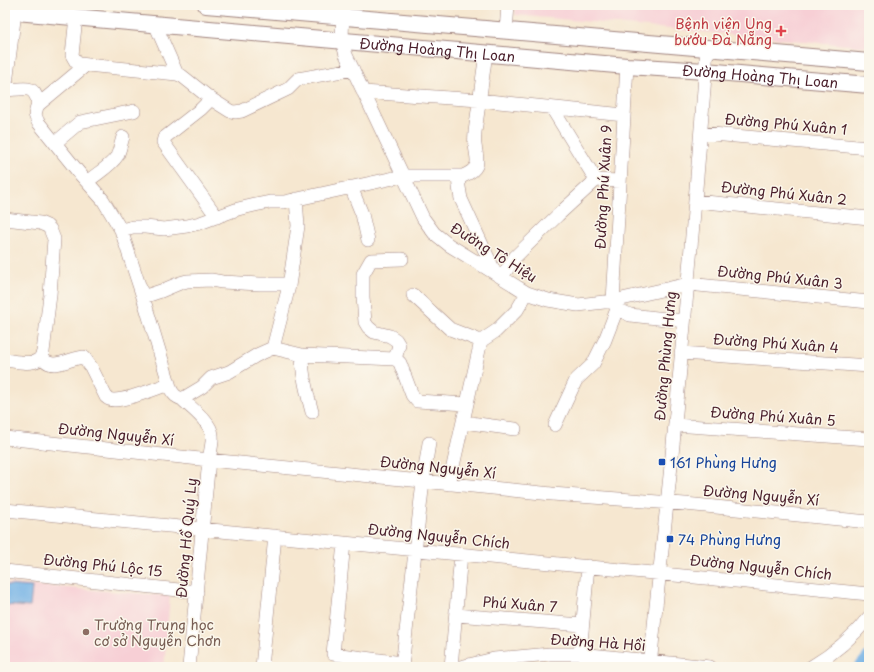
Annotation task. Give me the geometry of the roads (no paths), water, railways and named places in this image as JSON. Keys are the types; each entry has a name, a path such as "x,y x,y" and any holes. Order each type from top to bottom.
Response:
{"main road":[{"name":"Đường Hoàng Thị Loan","path":"206,5 343,11 506,31 869,62"},
{"name":"Đường Hoàng Thị Loan","path":"10,11 627,66 869,85"}],"street":[{"path":"506,31 508,5"},
{"path":"10,11 5,90 28,89 37,97 38,106"},
{"name":"Đường Tô Hiệu","path":"343,11 342,41 346,55 423,218 434,233 449,245 527,293 548,300 578,305 615,305 688,284"},
{"path":"76,17 72,55 76,62 86,65 177,74 182,76 211,99 230,111 235,112 242,111 288,89 298,79 353,69"},
{"path":"155,24 177,74"},
{"name":"Đường Phùng Hưng","path":"650,664 682,352 707,48"},
{"path":"121,230 134,227 164,229 187,226 254,204 290,201 403,176 463,176 472,172 477,165 475,132 486,53"},
{"path":"41,357 49,364 54,364 83,356 91,367 106,397 113,400 127,398 169,384 121,230 103,200 41,126 35,113 38,106 86,65"},
{"name":"Đường Phú Xuân 9","path":"555,425 576,380 593,364 606,340 615,305 620,181 627,66"},
{"path":"363,92 479,100 624,115"},
{"path":"211,99 201,109 164,138 163,142 217,217"},
{"path":"552,108 596,180"},
{"path":"55,143 80,122 134,111"},
{"name":"Đường Phú Xuân 1","path":"700,133 869,148"},
{"path":"87,182 117,156 123,137"},
{"path":"458,176 458,188 461,199 498,275 558,215 596,180 620,181"},
{"path":"351,187 362,214 368,240"},
{"name":"Đường Phú Xuân 2","path":"695,200 869,218"},
{"path":"275,347 274,344 289,284 298,226 298,217 290,201"},
{"path":"5,218 40,223 50,229 54,239 45,337 41,357 32,362 5,360"},
{"path":"395,359 399,345 396,340 390,336 374,332 365,322 363,274 371,260 402,259"},
{"path":"143,297 188,281 211,280 252,284 289,284"},
{"name":"Đường Phú Xuân 3","path":"688,284 869,302"},
{"path":"449,484 481,341 496,331 517,310 527,293"},
{"path":"413,295 450,329 481,341"},
{"path":"615,305 630,315 684,321"},
{"path":"275,347 277,349 302,355 395,359 400,363 412,394 417,401 467,404"},
{"path":"182,399 202,387 211,378 229,372 257,355 275,347"},
{"name":"Đường Phú Xuân 4","path":"682,352 869,366"},
{"path":"302,355 305,387 312,412"},
{"name":"Đường Hồ Quý Ly","path":"169,384 174,394 182,399 206,422 212,434 189,667"},
{"path":"463,422 515,429"},
{"name":"Đường Phú Xuân 5","path":"675,425 869,439"},
{"name":"Đường Nguyễn Xí","path":"5,438 449,484 869,522"},
{"path":"344,542 333,654 402,665 423,481 429,444"},
{"name":"Đường Nguyễn Chích","path":"5,510 869,594"},
{"path":"262,667 275,536"},
{"path":"451,667 461,554"},
{"path":"580,654 588,566"},
{"name":"Đường Phú Lộc 15","path":"5,571 197,592"},
{"name":"Phú Xuân 7","path":"456,615 582,625"},
{"path":"811,667 830,655 843,644 869,617"},
{"name":"Đường Hà Hồi","path":"460,667 494,659 550,654 580,654 650,664 710,667"}],"water":[{"path":"5,585 32,587 30,607 5,605"}],"waterway":[{"path":"859,667 869,655"}],"place":[{"name":"Bệnh viện Ung bướu Đà Nẵng","path":"781,31"},
{"name":"161 Phùng Hưng","path":"662,462"},
{"name":"74 Phùng Hưng","path":"670,539"},
{"name":"Trường Trung học cơ sở Nguyễn Chơn","path":"86,632"}]}
